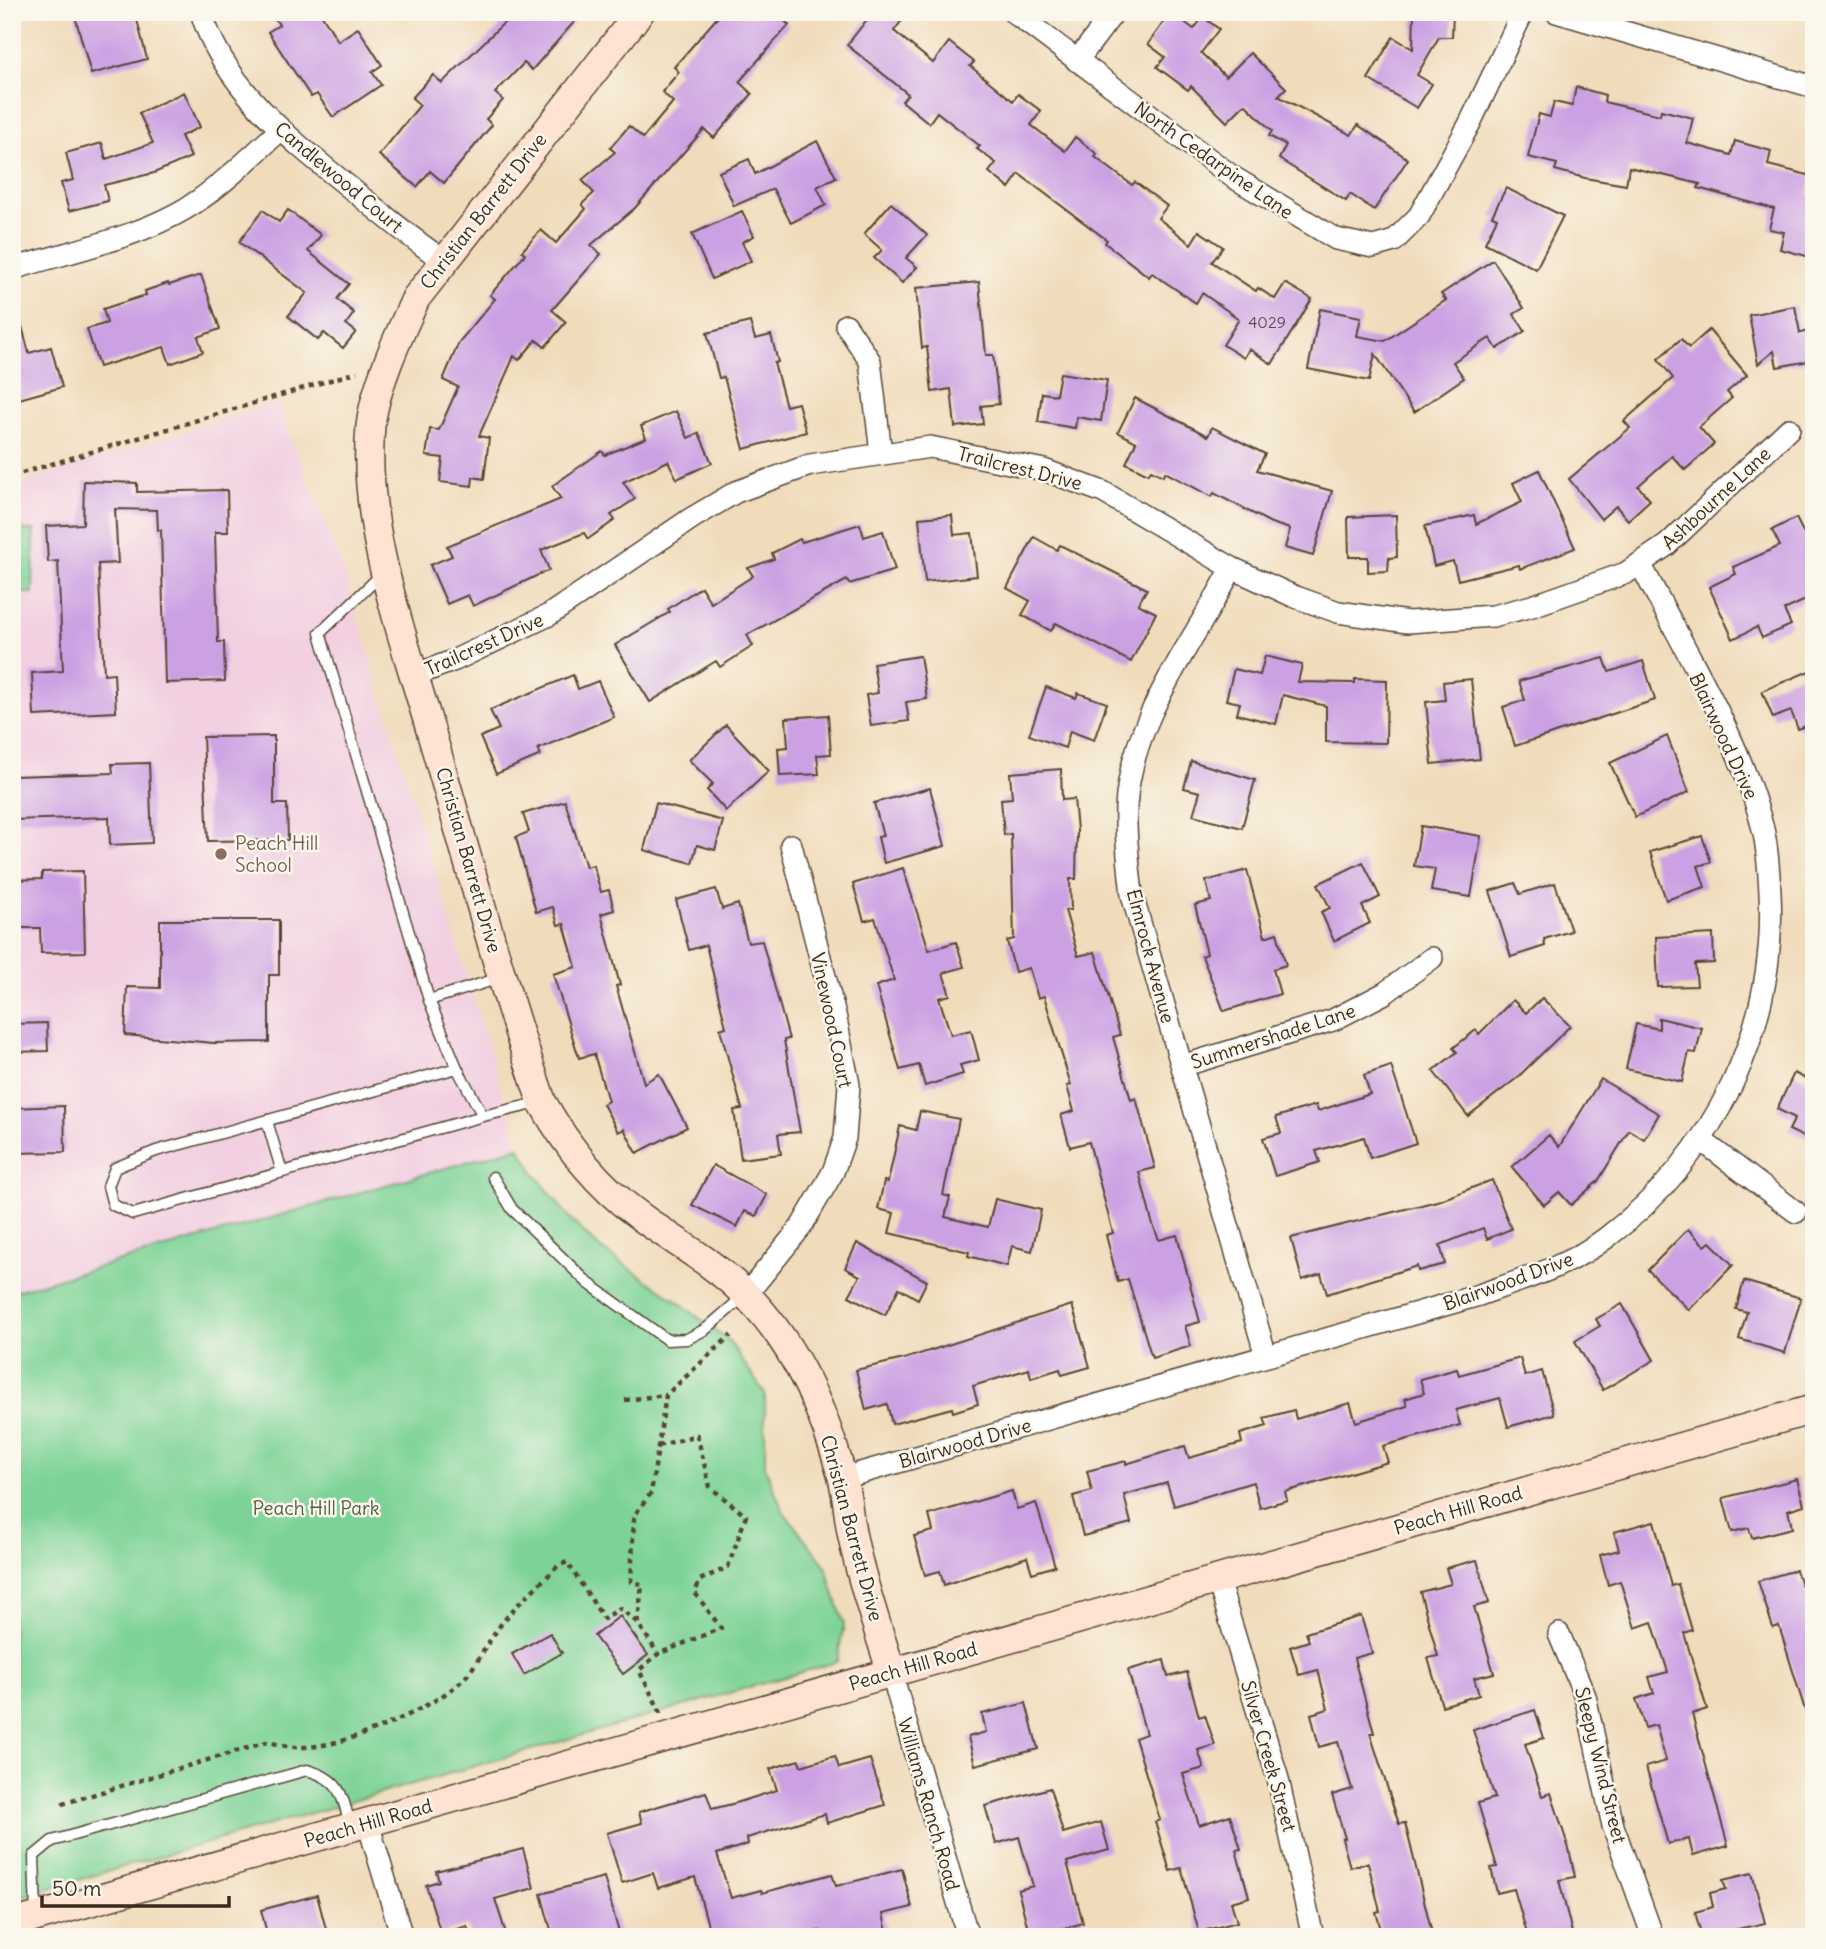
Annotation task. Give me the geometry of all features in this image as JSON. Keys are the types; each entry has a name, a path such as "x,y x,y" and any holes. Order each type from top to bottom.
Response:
{"street":[{"name":"Candlewood Court","path":"201,12 228,67 280,130 416,242 443,260"},
{"name":"Christian Barrett Drive","path":"640,12 443,260 416,298 391,351 370,430 370,490 386,569 415,675 542,1102 564,1142 606,1188 636,1213 708,1262 746,1294 772,1323 803,1373 843,1478 853,1539 891,1671"},
{"name":"North Cedarpine Lane","path":"1013,12 1243,184 1336,239 1363,247 1394,241 1405,234 1419,216 1464,135 1523,12"},
{"path":"1077,61 1114,12"},
{"path":"1556,12 1814,88"},
{"path":"12,269 104,242 184,209 209,192 280,130"},
{"path":"846,325 870,360 881,453"},
{"name":"Ashbourne Lane","path":"1641,565 1677,536 1789,429"},
{"name":"Trailcrest Drive","path":"415,675 455,660 549,615 692,518 736,492 810,465 930,447 972,453 1079,481 1232,568 1293,596 1338,612 1408,622 1461,620 1532,606 1594,586 1641,565"},
{"name":"Blairwood Drive","path":"843,1478 1476,1296 1551,1269 1606,1237 1651,1198 1701,1140 1725,1099 1749,1045 1765,992 1772,935 1768,859 1763,831 1741,764 1641,565"},
{"name":"Elmrock Avenue","path":"1232,568 1154,705 1132,769 1126,806 1126,842 1132,895 1266,1356"},
{"name":"Vinewood Court","path":"746,1294 801,1227 833,1172 845,1138 849,1085 836,1019 790,845"},
{"name":"Summershade Lane","path":"1182,1066 1333,1020 1385,993 1432,958"},
{"path":"1701,1140 1796,1212"},
{"name":"Peach Hill Road","path":"24,1921 1217,1577 1814,1409"},
{"name":"Silver Creek Street","path":"1217,1577 1278,1779 1313,1937"},
{"name":"Sleepy Wind Street","path":"1559,1634 1585,1696 1613,1826 1653,1937"},
{"name":"Williams Ranch Road","path":"891,1671 968,1937"},
{"path":"360,1825 402,1937"}],"lane":[{"path":"386,569 320,633 429,1000 457,1068 483,1115"},
{"path":"429,1000 503,977"},
{"path":"457,1068 156,1152 115,1168 108,1186 113,1205 134,1214 483,1115 542,1102"},
{"path":"267,1121 282,1172"},
{"path":"493,1177 512,1209 588,1283 667,1340 687,1339 706,1329 746,1294"},
{"path":"24,1921 34,1856 52,1841 307,1770 328,1776 340,1790 360,1825"}],"path":[{"path":"12,476 359,371"},
{"path":"625,1400 666,1395 730,1335"},
{"path":"638,1623 642,1584 631,1582 634,1516 651,1493 666,1395"},
{"path":"658,1446 698,1435 709,1487 746,1517 727,1567 699,1580 695,1593 721,1628 658,1654 639,1670 662,1714"},
{"path":"62,1804 267,1742 301,1747 358,1737 403,1717 458,1684 480,1661 495,1632 558,1566 566,1562 604,1619 620,1608 638,1623 658,1654"}],"shaded area":[{"name":"Peach Hill School","path":"277,402 340,561 519,1147 12,1292 12,486"}],"green space":[{"path":"12,530 34,530 33,593 12,593"},
{"name":"Peach Hill Park","path":"519,1147 535,1174 572,1221 601,1249 676,1300 729,1341 765,1394 765,1467 783,1511 825,1565 844,1624 837,1662 12,1899 12,1292"}],"building":[{"path":"90,12 135,12 147,59 91,74 75,16"},
{"path":"271,12 320,12 338,41 358,28 382,65 372,72 381,85 333,117 317,94 311,97 268,32 279,25"},
{"path":"515,12 583,12 532,70 524,63 495,93 503,100 486,119 492,125 444,183 430,171 417,187 379,155 420,105 412,98 433,75 442,83"},
{"path":"722,12 775,12 789,25 739,82 752,94 714,138 704,129 635,208 591,245 601,254 552,310 566,322 545,347 536,340 519,360 514,356 479,436 489,438 484,479 473,477 472,486 440,482 443,458 426,456 430,429 439,430 458,387 443,380 459,342 495,299 490,295 525,254 522,251 541,230 556,243 586,209 582,204 594,193 582,180 615,152 610,148 629,126 643,138 673,102 662,92 679,72 674,67"},
{"path":"873,12 908,12 894,31 933,63 949,42 974,62 970,66 1013,101 1018,94 1041,111 1031,125 1065,151 1075,137 1097,154 1095,157 1132,185 1135,182 1167,206 1158,218 1191,244 1199,231 1223,247 1212,262 1256,291 1258,288 1275,299 1285,283 1312,299 1272,364 1249,349 1244,358 1223,345 1239,319 1202,293 1196,303 1152,273 1149,277 1105,243 1107,240 1019,174 1009,188 989,172 996,163 977,149 980,146 937,112 929,123 902,101 908,94 847,45"},
{"path":"1171,12 1194,29 1203,17 1219,29 1201,53 1226,77 1250,53 1286,88 1278,96 1351,135 1358,125 1408,159 1374,210 1350,194 1346,201 1279,159 1286,145 1269,136 1272,131 1245,104 1227,122 1191,86 1188,90 1157,67 1165,57 1148,44"},
{"path":"1414,12 1453,12 1452,37 1439,37 1417,75 1432,84 1417,108 1368,79 1393,37 1413,49"},
{"path":"1576,87 1605,95 1604,102 1660,115 1661,110 1693,118 1687,143 1731,155 1735,141 1771,151 1768,165 1812,176 1808,194 1814,196 1814,258 1780,249 1784,232 1769,229 1774,209 1698,188 1700,184 1629,167 1626,185 1555,170 1557,164 1528,157 1539,114 1550,117 1554,102 1572,106"},
{"path":"184,92 200,127 181,136 191,157 154,173 104,185 108,201 69,211 61,183 73,180 66,153 102,143 106,159 153,143 139,113"},
{"path":"817,141 836,177 817,187 826,205 791,223 773,189 734,206 719,172 749,159 755,174"},
{"path":"1506,188 1563,216 1536,269 1485,243 1497,218 1492,216"},
{"path":"891,203 927,235 906,258 917,267 902,283 874,258 882,250 864,234"},
{"path":"263,210 279,222 288,210 321,235 308,251 349,284 337,299 354,313 346,324 356,332 343,348 324,333 318,340 288,316 307,293 239,242"},
{"path":"742,211 754,236 742,242 751,261 712,279 692,234"},
{"path":"1493,260 1524,308 1514,314 1525,331 1497,349 1490,338 1453,362 1464,378 1414,412 1375,354 1369,381 1308,369 1320,309 1361,317 1357,336 1385,341 1446,300 1441,294"},
{"path":"201,275 220,329 198,337 203,352 170,364 164,347 99,367 87,329 107,323 103,309 146,295 145,291 168,283 169,285"},
{"path":"979,282 986,355 993,355 999,404 981,406 983,424 955,427 951,389 932,392 927,347 922,348 916,288"},
{"path":"1795,306 1800,333 1811,331 1814,360 1777,367 1774,351 1758,364 1749,315"},
{"path":"19,315 29,353 51,347 62,387 12,401 12,316"},
{"path":"750,322 755,339 771,335 778,362 774,363 786,406 798,403 806,432 744,449 724,377 719,378 707,333"},
{"path":"1709,330 1747,375 1727,392 1732,398 1699,427 1714,444 1685,470 1672,456 1638,486 1650,500 1628,520 1616,506 1601,519 1569,479 1630,428 1624,421 1673,378 1658,359 1681,339 1689,348"},
{"path":"1060,373 1107,380 1101,421 1077,417 1075,428 1038,422 1042,393 1056,395"},
{"path":"1135,398 1208,436 1212,427 1265,454 1257,470 1332,491 1313,556 1285,548 1290,529 1271,523 1214,493 1212,497 1165,472 1163,476 1151,470 1148,474 1126,463 1136,442 1118,432"},
{"path":"676,411 688,438 699,433 712,463 677,479 668,461 623,482 635,499 611,515 615,520 588,539 584,533 541,550 549,570 473,606 468,595 447,604 430,565 452,556 447,546 561,499 552,486 602,451 605,455 646,438 641,426"},
{"path":"1539,470 1575,548 1520,569 1519,565 1458,580 1453,561 1434,566 1425,526 1474,515 1476,524 1522,502 1513,483"},
{"path":"84,481 137,483 137,492 227,490 228,532 215,532 218,642 224,642 225,681 165,683 161,530 158,530 157,510 115,509 118,563 98,564 104,674 114,673 116,712 34,716 32,673 63,671 58,561 48,562 46,526 83,524"},
{"path":"952,515 954,535 972,533 977,576 925,582 919,518"},
{"path":"1396,515 1397,557 1389,558 1388,571 1368,572 1368,557 1349,557 1348,517"},
{"path":"1796,518 1804,534 1814,530 1814,596 1784,610 1791,625 1762,638 1757,627 1733,639 1709,587 1736,574 1733,567 1780,546 1772,530"},
{"path":"860,524 864,537 883,531 895,570 849,584 847,580 747,635 753,646 720,667 716,661 650,702 615,645 670,612 668,609 701,587 711,603 753,576 748,568 774,559 772,553 800,539 802,542"},
{"path":"1034,537 1057,550 1060,545 1147,589 1138,604 1156,613 1131,662 1056,623 1051,631 1022,615 1030,601 1007,588"},
{"path":"920,656 927,699 906,702 909,721 871,726 866,695 878,693 873,663"},
{"path":"1265,656 1302,665 1298,682 1355,683 1355,679 1387,680 1386,743 1326,742 1326,706 1283,695 1276,724 1237,714 1240,703 1226,700 1234,669 1260,675"},
{"path":"1604,658 1609,672 1643,661 1655,700 1515,746 1503,707 1525,700 1519,681"},
{"path":"1814,669 1814,723 1798,729 1791,711 1773,718 1762,691"},
{"path":"573,675 578,689 598,681 614,717 538,749 541,755 496,774 480,737 499,729 490,710"},
{"path":"1471,679 1480,759 1432,764 1426,702 1445,700 1443,682"},
{"path":"1046,687 1076,698 1078,693 1107,703 1094,740 1070,731 1065,748 1029,735"},
{"path":"828,715 831,754 817,755 819,774 780,776 778,748 788,747 786,718"},
{"path":"726,725 769,771 726,811 707,790 713,784 689,760"},
{"path":"274,736 274,804 287,804 288,840 208,841 203,737"},
{"path":"1667,736 1689,792 1635,817 1610,763"},
{"path":"1191,761 1255,780 1242,828 1193,815 1200,792 1184,788"},
{"path":"149,763 152,843 110,845 109,817 12,820 12,776 113,773 112,764"},
{"path":"1061,769 1062,800 1074,799 1077,830 1076,879 1070,879 1071,910 1065,910 1078,956 1095,952 1120,1035 1113,1037 1131,1100 1136,1098 1155,1168 1139,1172 1152,1222 1159,1240 1177,1235 1200,1322 1185,1326 1191,1346 1152,1358 1128,1279 1118,1282 1106,1235 1113,1233 1089,1142 1070,1147 1061,1115 1074,1111 1067,1086 1071,1085 1044,996 1038,998 1029,968 1015,972 1007,941 1014,939 1011,834 1004,835 1001,799 1012,798 1010,773"},
{"path":"930,788 945,846 884,863 878,837 883,836 874,803"},
{"path":"565,801 586,867 593,865 601,892 609,890 614,910 601,914 620,985 616,986 644,1083 659,1074 687,1127 637,1153 624,1129 618,1132 603,1104 608,1101 594,1054 579,1058 553,974 576,967 564,924 558,925 553,907 536,912 516,837 529,832 523,814"},
{"path":"656,803 723,821 715,850 697,845 692,863 644,850"},
{"path":"1421,826 1481,836 1471,897 1431,891 1435,869 1414,866"},
{"path":"1702,836 1711,862 1698,866 1705,887 1666,900 1650,852"},
{"path":"1363,862 1380,897 1362,906 1370,923 1334,941 1321,912 1330,908 1318,884"},
{"path":"903,868 929,950 956,942 964,967 943,973 950,995 939,998 951,1035 971,1030 979,1060 960,1065 963,1074 925,1086 919,1065 900,1070 876,986 894,980 875,918 864,921 853,884"},
{"path":"1247,870 1265,937 1277,933 1286,965 1273,969 1280,994 1224,1011 1202,956 1207,954 1195,905 1211,901 1206,881"},
{"path":"83,871 85,952 41,953 40,928 12,928 12,880 42,879 42,872"},
{"path":"1515,883 1520,894 1555,883 1571,931 1544,939 1545,946 1511,957 1490,891"},
{"path":"716,889 722,909 738,904 748,943 762,941 789,1039 784,1040 800,1132 778,1134 781,1154 741,1159 734,1110 742,1109 720,1029 726,1027 706,945 689,950 676,900"},
{"path":"160,920 279,920 279,975 269,975 269,1042 214,1043 125,1035 127,987 160,988"},
{"path":"1713,934 1714,963 1695,964 1697,986 1658,987 1656,937"},
{"path":"1542,998 1570,1026 1517,1078 1468,1116 1433,1071 1457,1052 1453,1048 1476,1030 1479,1034 1513,1000 1526,1013"},
{"path":"1659,1018 1702,1028 1696,1053 1689,1052 1682,1082 1626,1069 1636,1024 1659,1029"},
{"path":"47,1023 48,1051 12,1052 12,1024"},
{"path":"1391,1066 1416,1143 1370,1158 1364,1137 1316,1151 1320,1162 1275,1176 1263,1138 1281,1133 1276,1117 1316,1105 1318,1111 1370,1094 1364,1075"},
{"path":"1794,1073 1812,1082 1814,1079 1814,1142 1789,1130 1795,1118 1777,1109"},
{"path":"1601,1079 1659,1114 1644,1139 1629,1130 1598,1181 1571,1205 1559,1192 1544,1205 1512,1167 1549,1135 1559,1147"},
{"path":"64,1106 65,1152 12,1153 12,1108"},
{"path":"920,1111 959,1119 943,1195 950,1197 945,1217 988,1227 995,1199 1041,1210 1032,1251 1012,1246 1007,1266 968,1256 969,1252 889,1233 894,1213 878,1209 884,1181 888,1182 900,1126 916,1130"},
{"path":"713,1165 767,1195 756,1216 745,1211 737,1227 692,1205"},
{"path":"1492,1180 1511,1229 1487,1239 1483,1228 1440,1245 1445,1264 1418,1271 1417,1266 1327,1294 1321,1274 1302,1280 1291,1238 1441,1200"},
{"path":"1688,1229 1705,1246 1710,1242 1733,1265 1689,1310 1648,1270"},
{"path":"857,1243 927,1281 918,1299 899,1288 885,1315 849,1296 860,1276 845,1268"},
{"path":"1744,1281 1801,1298 1785,1353 1739,1339 1747,1312 1736,1309"},
{"path":"1622,1304 1654,1360 1603,1390 1575,1341 1600,1326 1596,1319"},
{"path":"1072,1305 1090,1367 1062,1375 1060,1369 1031,1378 1029,1369 973,1386 978,1404 953,1412 952,1408 892,1424 887,1404 866,1410 856,1370 904,1359"},
{"path":"1520,1358 1525,1376 1542,1371 1554,1414 1508,1427 1500,1398 1456,1410 1460,1425 1383,1446 1388,1462 1285,1492 1287,1500 1260,1508 1253,1482 1174,1506 1167,1483 1124,1495 1131,1523 1083,1536 1073,1496 1092,1491 1087,1471 1126,1461 1126,1464 1185,1446 1189,1458 1242,1443 1240,1434 1267,1426 1264,1418 1294,1410 1296,1419 1350,1403 1356,1422 1407,1406 1405,1399 1424,1393 1420,1379 1457,1369 1459,1375"},
{"path":"1797,1479 1804,1505 1788,1510 1792,1528 1752,1538 1749,1528 1732,1532 1723,1498"},
{"path":"1012,1491 1017,1509 1036,1503 1055,1566 1032,1573 1027,1557 944,1585 940,1571 925,1575 914,1536 933,1531 929,1515"},
{"path":"1654,1521 1671,1586 1678,1584 1692,1630 1684,1633 1707,1709 1692,1714 1728,1846 1693,1856 1689,1839 1668,1844 1646,1767 1666,1761 1656,1725 1645,1728 1636,1699 1654,1693 1649,1677 1668,1672 1652,1622 1635,1628 1620,1581 1608,1585 1600,1555 1619,1550 1614,1532"},
{"path":"1477,1560 1489,1603 1474,1607 1494,1673 1474,1678 1479,1695 1442,1706 1428,1658 1438,1656 1420,1592 1451,1584 1446,1568"},
{"path":"1796,1570 1801,1584 1814,1580 1814,1722 1809,1723 1779,1626 1773,1628 1758,1581"},
{"path":"620,1616 648,1655 623,1674 594,1636"},
{"path":"1361,1616 1372,1653 1354,1658 1374,1733 1370,1733 1399,1824 1405,1823 1433,1937 1383,1937 1376,1912 1380,1911 1368,1863 1350,1867 1342,1839 1345,1838 1332,1795 1352,1789 1338,1742 1319,1747 1311,1714 1328,1709 1318,1670 1299,1675 1290,1647 1309,1641 1306,1633"},
{"path":"550,1633 562,1653 524,1675 512,1654"},
{"path":"1164,1660 1168,1677 1187,1672 1199,1717 1205,1715 1215,1745 1198,1750 1204,1768 1183,1774 1199,1825 1230,1815 1241,1849 1236,1850 1249,1897 1231,1902 1237,1922 1199,1932 1181,1868 1170,1871 1155,1822 1160,1820 1135,1738 1146,1734 1128,1670"},
{"path":"1026,1703 1038,1749 975,1765 968,1737 986,1732 982,1714"},
{"path":"1535,1710 1544,1738 1525,1744 1542,1796 1551,1793 1569,1849 1575,1877 1559,1880 1573,1937 1528,1937 1514,1889 1497,1893 1491,1868 1497,1867 1478,1803 1495,1798 1473,1730"},
{"path":"835,1756 839,1768 870,1759 885,1805 827,1823 825,1814 747,1838 748,1844 717,1854 731,1898 761,1890 762,1893 832,1874 836,1886 902,1869 912,1907 883,1914 888,1937 822,1937 820,1931 784,1937 782,1930 758,1937 711,1937 695,1877 658,1888 653,1873 622,1883 607,1833 642,1823 639,1812 706,1792 712,1809 736,1803 777,1790 770,1769 799,1760 801,1766"},
{"path":"1050,1788 1063,1833 1101,1822 1109,1850 1067,1862 1083,1923 1058,1930 1060,1937 1030,1937 1018,1890 1033,1886 1019,1837 996,1844 985,1806"},
{"path":"523,1849 534,1888 495,1899 507,1937 470,1937 467,1926 441,1934 426,1885 439,1881 436,1871"},
{"path":"1752,1873 1765,1923 1702,1937 1695,1912 1713,1907 1710,1893 1726,1889 1723,1880"},
{"path":"604,1877 620,1937 553,1937 541,1894"},
{"path":"317,1895 328,1937 268,1937 261,1910"}],"place":[{"name":"Peach Hill School","path":"221,854"}]}
